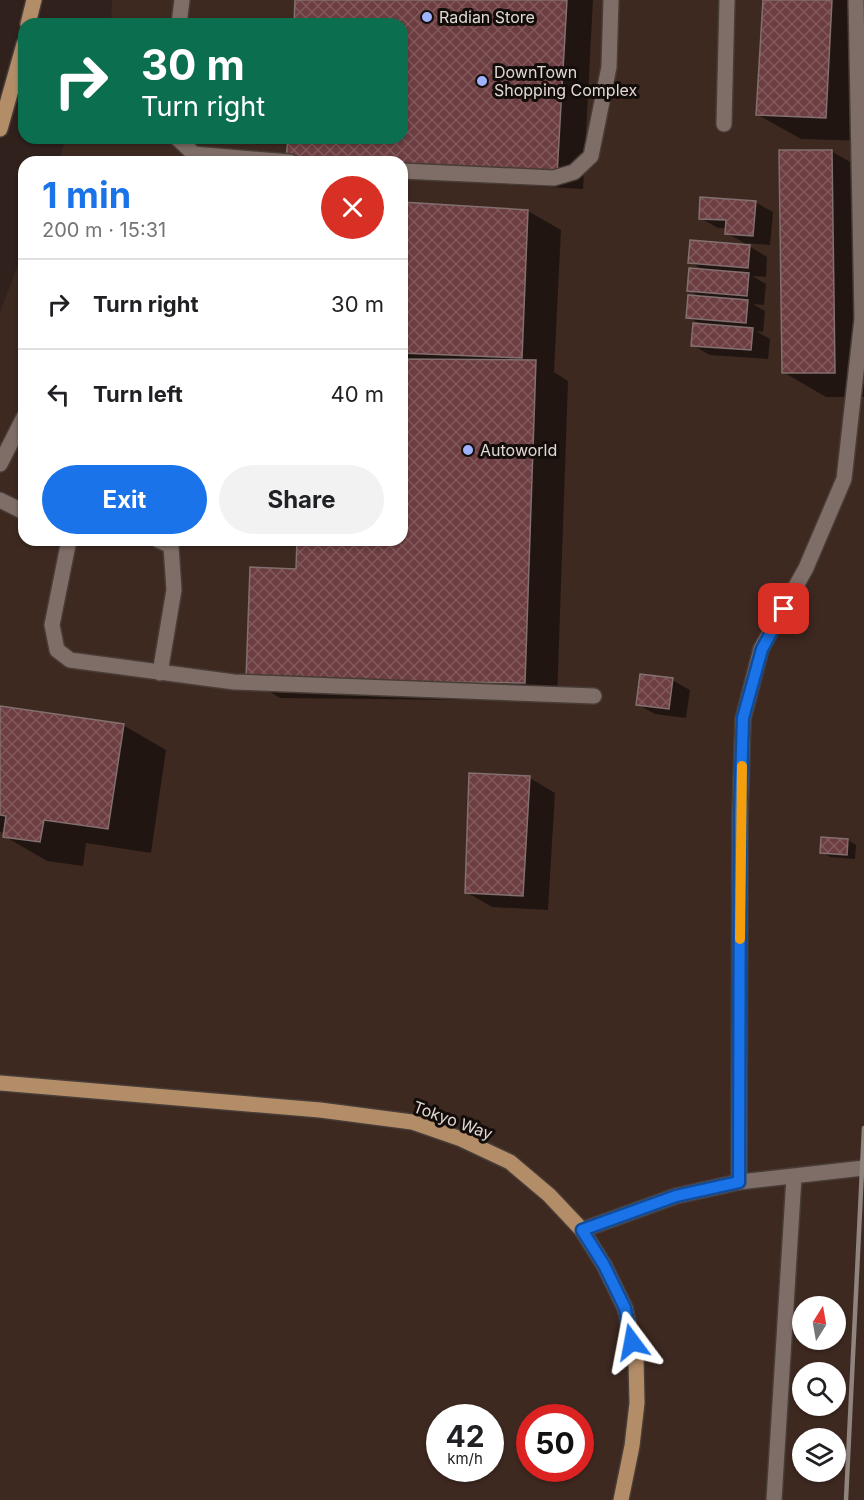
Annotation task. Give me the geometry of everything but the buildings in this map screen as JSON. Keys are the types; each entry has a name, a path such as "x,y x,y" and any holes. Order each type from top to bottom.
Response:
{"main road":[{"path":"30,18 34,0"},
{"path":"0,129 18,70"},
{"name":"Tokyo Way","path":"0,1083 320,1110 412,1122 461,1139 510,1162 549,1195 582,1230 604,1265 625,1308 636,1359 637,1403 632,1446 621,1500"}],"street":[{"path":"180,18 182,0"},
{"path":"408,171 554,178 574,172 591,156 609,67 611,0"},
{"path":"724,124 727,0"},
{"path":"739,1182 740,815 743,718 762,649 806,568 844,479 862,319 856,0"},
{"path":"183,144 194,154 218,156"},
{"path":"0,464 18,429"},
{"path":"0,500 18,509"},
{"path":"68,546 52,625 57,650 70,660 234,682 594,696"},
{"path":"160,673 174,590 171,546"},
{"path":"582,1230 676,1196 739,1182 864,1168"},
{"path":"774,1500 794,1177"}],"shaded area":[{"path":"112,0 864,0 864,1500 0,1500 0,312 18,266 18,546 408,546 408,156 60,156 65,144 408,144 408,18 111,18"}],"railway":[{"path":"846,1500 864,1128"}],"slow traffic":[{"path":"740,939 742,766"}],"place":[{"name":"Radian Store","path":"427,17"},
{"name":"DownTown Shopping Complex","path":"482,81"},
{"name":"Autoworld","path":"468,450"}],"route":[{"path":"632,1342 625,1308 604,1265 582,1230 676,1196 739,1182 740,815 743,718 762,649 784,609"}]}
